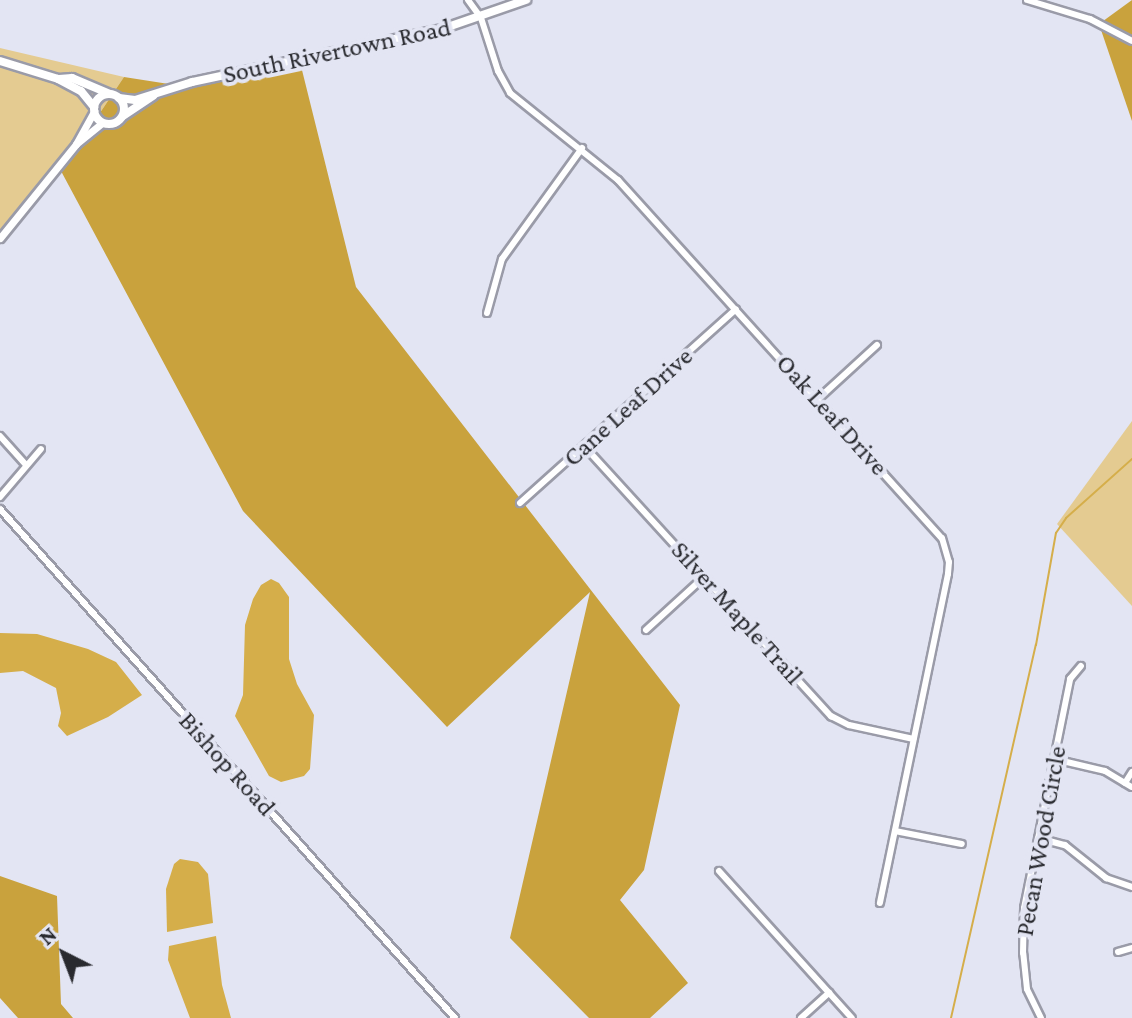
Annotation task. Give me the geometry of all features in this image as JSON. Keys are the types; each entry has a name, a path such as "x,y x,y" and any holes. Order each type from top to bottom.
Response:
{"main road":[{"name":"South Rivertown Road","path":"154,95 192,82 481,18 526,0"},
{"path":"0,61 58,79 81,91 102,123 116,123 154,95"},
{"path":"58,79 72,78 114,96 124,106 123,116"},
{"path":"94,109 101,96 135,100 154,95"}],"street":[{"name":"Oak Leaf Drive","path":"468,0 481,18 498,71 510,93 618,180 935,528 947,549 948,574 880,903"},
{"path":"1027,0 1090,19 1132,41"},
{"path":"0,238 76,144 94,109"},
{"path":"76,144 102,123"},
{"path":"487,313 502,259 582,148"},
{"name":"Cane Leaf Drive","path":"520,503 736,309"},
{"path":"818,399 877,345"},
{"path":"0,436 25,464"},
{"name":"Silver Maple Trail","path":"585,447 831,716 849,725 914,739"},
{"path":"0,497 25,464 41,449"},
{"name":"Bishop Road","path":"0,509 455,1018"},
{"path":"646,630 704,577"},
{"name":"Pecan Wood Circle","path":"1041,1018 1027,989 1023,953 1024,908 1070,679 1081,666"},
{"path":"1054,759 1105,771 1128,785 1132,772"},
{"path":"895,831 962,844"},
{"path":"1038,838 1065,845 1106,878 1132,887"},
{"path":"719,871 852,1018"},
{"path":"1118,952 1132,948"},
{"path":"801,1018 829,993"}],"shaded area":[{"path":"1132,0 1132,121 1099,24"},
{"path":"0,48 124,77 61,171 0,239"},
{"path":"298,54 356,287 680,705 644,870 620,900 688,983 650,1018 589,1018 510,938 590,592 447,727 243,511 61,171 124,77 188,87"},
{"path":"1132,421 1132,606 1057,524"},
{"path":"271,579 279,583 289,597 289,659 297,684 314,715 310,769 304,776 281,782 269,776 235,716 243,695 245,625 253,599 261,585"},
{"path":"0,633 37,634 88,649 116,662 142,695 108,717 67,736 58,726 61,713 56,688 23,671 0,673"},
{"path":"180,859 198,862 208,874 213,923 167,932 166,889 174,864"},
{"path":"0,876 57,896 61,1004 73,1018 18,1018 0,998"},
{"path":"216,936 222,985 231,1018 190,1018 168,960 169,946"}],"waterway":[{"path":"951,1018 1036,645 1056,533 1066,518 1132,459"}]}
